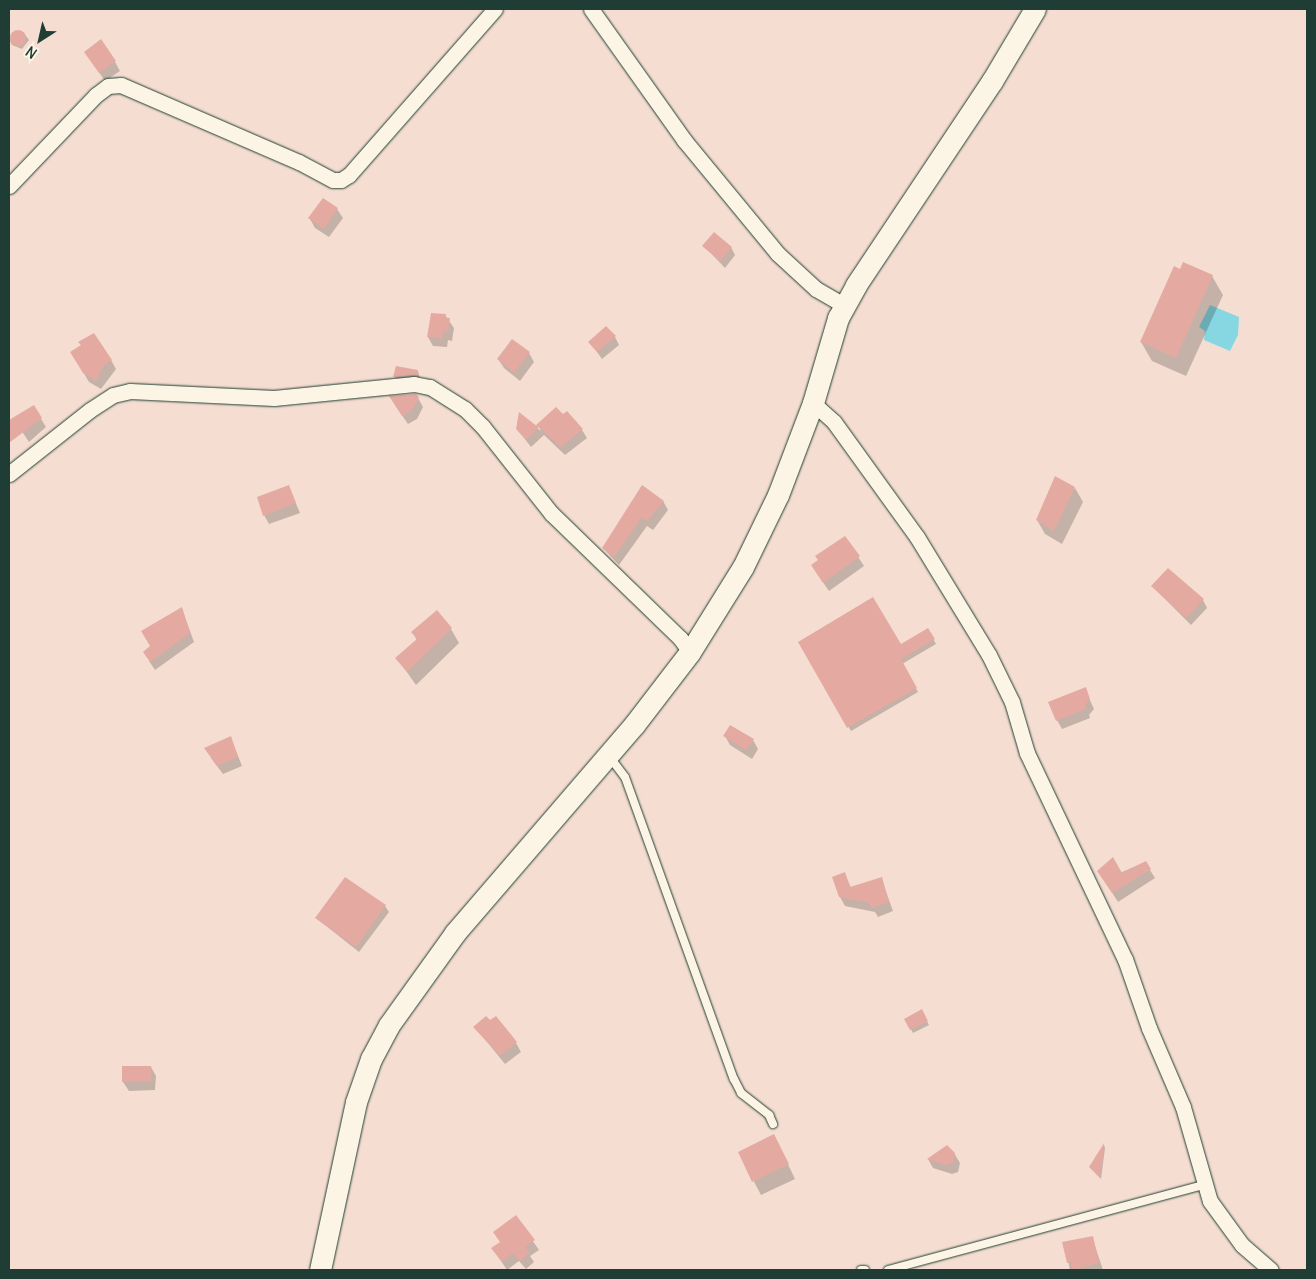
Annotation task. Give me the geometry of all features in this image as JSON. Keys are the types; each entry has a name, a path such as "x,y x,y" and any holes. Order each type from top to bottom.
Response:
{"main road":[{"path":"320,1270 356,1102 372,1059 389,1024 454,933 608,756 690,652 743,567 778,495 813,404 844,306 992,82 1036,9"}],"street":[{"path":"9,186 108,86 121,85 298,162 333,180 341,180 349,175 495,9"},
{"path":"591,9 684,140 778,254 816,289 844,306"},
{"path":"9,474 90,410 113,395 130,391 274,398 414,384 430,387 465,409 483,427 551,513 680,638 690,652"},
{"path":"813,404 834,422 917,536 989,656 1012,702 1027,753 1125,960 1149,1028 1183,1107 1204,1185 1217,1213 1242,1245 1271,1270"}],"lane":[{"path":"608,756 625,777 734,1079 741,1093 769,1115 773,1124"},
{"path":"888,1270 1204,1185"}],"water":[{"path":"1210,305 1239,317 1238,335 1230,351 1204,340 1205,331 1199,327"}],"building":[{"path":"15,30 21,30 26,35 24,44 15,46 10,41 10,35"},
{"path":"101,39 116,61 99,73 84,52"},
{"path":"323,198 338,208 324,229 308,218"},
{"path":"714,232 732,247 720,261 702,246"},
{"path":"1183,262 1213,275 1176,358 1140,342 1174,266 1180,269"},
{"path":"431,313 446,314 445,318 450,318 448,332 443,331 442,339 427,337"},
{"path":"606,326 616,336 597,352 588,342"},
{"path":"94,333 112,360 104,365 96,381 83,373 70,352 81,345 78,342"},
{"path":"512,339 530,352 514,373 497,359"},
{"path":"396,366 418,370 418,375 393,377"},
{"path":"416,394 419,397 412,410 402,416 389,396"},
{"path":"34,405 42,418 9,443 9,420"},
{"path":"556,407 563,414 567,411 583,429 560,447 539,427 526,440 516,429 519,412 538,427 536,425"},
{"path":"1055,476 1075,487 1054,531 1036,520"},
{"path":"289,485 296,503 263,516 257,497"},
{"path":"642,485 664,501 647,521 642,517 614,557 602,548"},
{"path":"845,536 860,556 823,583 811,565 818,560 815,556"},
{"path":"1168,568 1204,599 1186,618 1151,586"},
{"path":"873,597 901,644 928,628 935,639 901,659 917,688 847,728 798,642"},
{"path":"182,607 190,633 150,662 143,652 150,646 141,631"},
{"path":"437,610 452,628 407,672 395,658 417,639 411,632"},
{"path":"1086,687 1090,699 1085,705 1086,709 1056,721 1048,702"},
{"path":"730,725 754,739 746,750 723,736"},
{"path":"231,736 238,757 217,766 204,748"},
{"path":"1113,857 1122,873 1146,861 1151,869 1112,893 1097,871"},
{"path":"845,872 850,887 882,877 889,902 872,908 869,903 839,897 832,877"},
{"path":"345,877 386,905 356,947 315,918"},
{"path":"922,1009 928,1021 910,1030 904,1019"},
{"path":"486,1016 490,1020 496,1016 517,1042 500,1056 473,1027"},
{"path":"122,1066 151,1066 151,1082 122,1082"},
{"path":"774,1134 789,1164 752,1182 738,1152"},
{"path":"1104,1143 1102,1166 1099,1177 1089,1167"},
{"path":"947,1145 955,1153 953,1163 946,1165 927,1159"},
{"path":"516,1215 535,1240 525,1247 530,1253 520,1261 513,1253 502,1262 491,1248 500,1242 493,1232"},
{"path":"1093,1236 1099,1263 1072,1270 1071,1262 1067,1263 1062,1242"}]}
